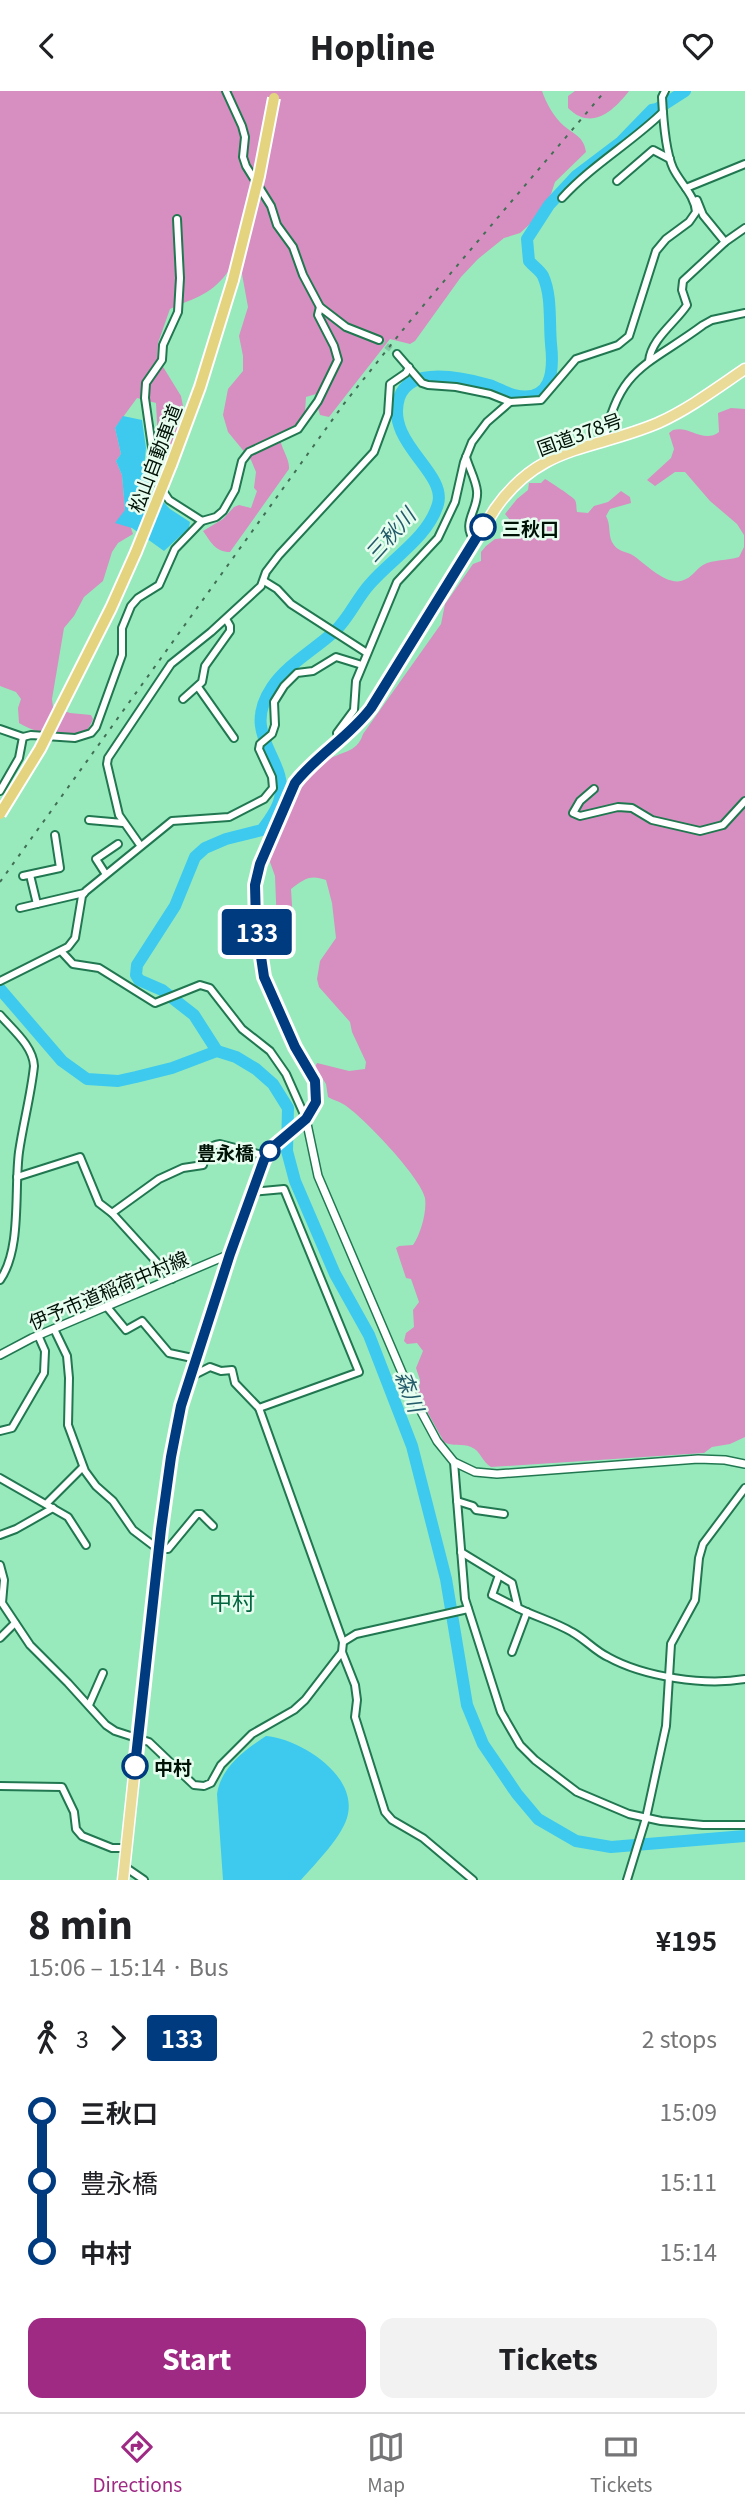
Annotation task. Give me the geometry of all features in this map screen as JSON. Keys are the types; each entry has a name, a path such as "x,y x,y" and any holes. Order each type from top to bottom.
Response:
{"highway":[{"name":"松山自動車道","path":"0,814 40,749 111,608 171,465 200,387 233,280 259,176 275,95"},
{"name":"国道378号","path":"302,1122 316,1102 316,1087 264,977 258,945 255,885 264,853 295,783 340,742 371,708 505,494 529,471 559,455 644,428 685,409 745,369"},
{"path":"123,1880 158,1549 181,1406 251,1192 266,1156 302,1122"}],"street":[{"path":"226,91 245,137 243,157 246,166 271,206 277,225 293,247 303,275 320,307 346,327 379,340"},
{"path":"397,354 422,383 489,394 510,402 541,400 576,359 618,345 629,336 656,251 666,239 689,222 696,212 691,197 670,159 663,110 664,94"},
{"path":"562,198 599,164 644,130 663,110"},
{"path":"617,181 653,150 670,159"},
{"path":"686,188 745,164"},
{"path":"691,197 697,200 703,215 724,242"},
{"path":"177,219 180,278 178,312 163,345 162,360 146,383 145,398 157,482 169,500 202,521"},
{"path":"649,361 649,355 687,305 682,290 683,281 724,242 745,228"},
{"path":"0,729 23,737 31,735 75,738 91,733 96,727 119,666 123,649 122,628 131,606 138,598 159,585 176,549 202,521 216,517 230,500 242,460 249,452 298,429 318,401 338,360 318,315 320,307"},
{"path":"604,442 609,415 626,381 649,361 712,320 745,313"},
{"path":"140,845 119,815 107,764 108,758 171,664 226,619 264,581 266,572 279,555 374,452 388,414 390,384 406,373 409,367"},
{"path":"340,742 337,733 354,711 354,689 366,653 397,582 438,538 459,490 472,442 487,422 510,402"},
{"path":"466,457 477,489 468,524 469,534 475,541"},
{"path":"264,581 291,604 366,653"},
{"path":"183,699 202,682 205,666 230,631 226,619"},
{"path":"20,908 84,893 172,821 229,817 264,799 273,788 272,777 259,749 260,744 272,734 275,726 274,702 284,686 297,673 313,671 336,657 362,665"},
{"path":"198,687 234,738"},
{"path":"0,791 19,758 23,737"},
{"path":"594,789 576,805 573,813 580,816 618,807 632,809 652,821 700,831 723,825 745,801"},
{"path":"89,820 123,823"},
{"path":"37,904 27,875 60,868 55,835"},
{"path":"106,873 96,859 118,844"},
{"path":"0,981 61,951 75,938 84,893"},
{"path":"61,951 68,962 99,968 155,1003 200,985 210,988 242,1029 270,1051 286,1074 302,1122 310,1132 318,1176 409,1389 436,1441 454,1462 475,1472 497,1474 698,1459 745,1464"},
{"path":"0,1016 3,1023 28,1047 34,1060 20,1145 12,1253 7,1270 0,1280"},
{"path":"112,1213 159,1179 183,1168 203,1165 207,1150 213,1145 220,1144 266,1156"},
{"path":"17,1177 80,1157 96,1200 112,1213 172,1279"},
{"path":"251,1192 284,1189 359,1372 259,1408"},
{"name":"伊予市道稲荷中村線","path":"0,1355 38,1335 230,1254"},
{"path":"107,1307 126,1329 142,1321 169,1353 197,1359"},
{"path":"54,1329 67,1356 68,1425 88,1477 113,1501 133,1530 158,1549 167,1549 197,1514 201,1514 214,1526"},
{"path":"0,1431 12,1428 44,1373 46,1351 38,1335"},
{"path":"191,1377 210,1367 221,1371 232,1370 235,1383 259,1408 343,1642 342,1652 355,1685 355,1717 387,1817 423,1838 473,1880"},
{"path":"454,1462 465,1599 501,1712 520,1745 577,1793 645,1821 745,1825"},
{"path":"0,1535 16,1529 49,1506 83,1467"},
{"path":"0,1478 68,1517 86,1545"},
{"path":"627,1880 645,1821 666,1726 671,1644 695,1600 703,1544 745,1488"},
{"path":"457,1501 473,1506 475,1510 504,1514"},
{"path":"461,1552 512,1583 518,1608"},
{"path":"0,1565 4,1580 1,1602 30,1645 115,1731 149,1742 194,1785 204,1786 211,1783 221,1765 252,1734 276,1722 305,1700 342,1652"},
{"path":"499,1575 492,1595 570,1631 619,1663 645,1673 667,1676 719,1682 745,1679"},
{"path":"343,1642 356,1634 468,1609"},
{"path":"512,1651 527,1612"},
{"path":"0,1638 15,1623"},
{"path":"89,1705 103,1673"},
{"path":"0,1786 62,1787 74,1812 76,1829 82,1836 112,1848 126,1848"},
{"path":"125,1867 144,1880"}],"shaded area":[{"path":"0,91 542,91 554,114 581,140 586,152 555,182 551,194 530,224 520,233 504,238 461,277 415,341 410,344 390,339 329,417 320,415 318,408 324,396 316,394 306,397 305,412 297,426 280,436 289,469 230,552 217,548 203,531 223,519 234,507 239,505 251,508 257,491 254,488 256,472 251,460 228,432 223,415 228,389 243,371 239,336 248,307 242,274 230,269 210,290 170,309 158,343 157,357 181,396 183,406 179,424 165,465 159,462 156,403 137,398 115,428 121,454 116,461 122,475 125,510 133,534 118,543 112,552 103,581 84,597 64,628 53,707 70,713 91,715 93,719 84,733 69,737 42,733 19,723 18,708 21,699 16,692 0,686"},
{"path":"575,91 629,91 617,105 602,116 586,118 568,108 568,96"},
{"path":"731,408 745,409 745,1437 730,1444 712,1447 704,1453 491,1467 471,1447 444,1442 418,1395 420,1380 416,1368 423,1351 417,1343 407,1344 404,1341 406,1333 414,1327 413,1310 419,1302 411,1279 406,1278 396,1248 413,1245 416,1240 424,1216 425,1198 413,1177 376,1133 352,1110 328,1097 326,1084 315,1067 317,1063 349,1071 365,1069 366,1062 350,1022 319,987 317,979 320,961 336,938 332,903 326,880 316,877 307,879 291,889 293,921 288,929 277,927 275,876 270,862 271,853 299,792 326,761 357,745 441,624 445,604 473,564 481,561 481,552 495,539 505,538 514,525 505,514 528,490 529,483 547,480 575,500 577,512 588,513 594,506 608,502 621,491 630,497 631,503 610,509 606,516 612,542 619,550 634,556 673,581 688,578 707,563 739,557 744,547 744,535 737,524 710,501 685,472 675,472 655,486 647,480 671,458 674,449 669,433 679,429 713,435 719,432 718,413"}],"water":[{"path":"123,416 142,420 146,448 144,467 153,491 170,509 190,522 189,528 164,551 132,528 115,523 125,510 122,475 116,461 121,454 115,428"},
{"path":"266,1736 294,1744 323,1761 343,1785 348,1799 348,1814 335,1840 301,1880 223,1880 217,1794 219,1784 235,1760"}],"waterway":[{"name":"三秋川","path":"217,1051 194,1015 162,990 139,980 136,975 137,965 175,906 195,857 205,848 226,839 262,830 277,806 281,784 262,733 261,720 263,704 272,687 293,664 340,626 370,584 418,538 433,516 438,504 438,492 434,480 400,429 397,414 399,398 405,388 414,381 439,377 478,382 527,397 543,390 548,383 552,365 549,301 543,276 529,261 527,239 549,205 576,176 621,142 652,110 685,91"},
{"name":"森川","path":"0,989 62,1061 87,1079 118,1081 172,1068 217,1051 236,1057 273,1084 288,1108 287,1151 295,1181 335,1274 369,1335 412,1446 446,1579 467,1705 483,1744 517,1794 538,1819 576,1841 611,1847 745,1836"}],"tunnel":[{"path":"379,340 397,354"}],"railway":[{"path":"0,882 343,405 406,326 605,91"}],"bus line":[{"name":"133","path":"135,1766 161,1529 181,1406 230,1254 264,1160 274,1146 306,1119 316,1102 315,1081 295,1047 261,966 255,895 260,864 295,783 363,719 483,527"}],"place":[{"name":"三秋口","path":"483,527"},
{"name":"豊永橋","path":"270,1151"},
{"name":"中村","path":"135,1766"}],"district":[{"name":"中村","path":"232,1600"}]}
